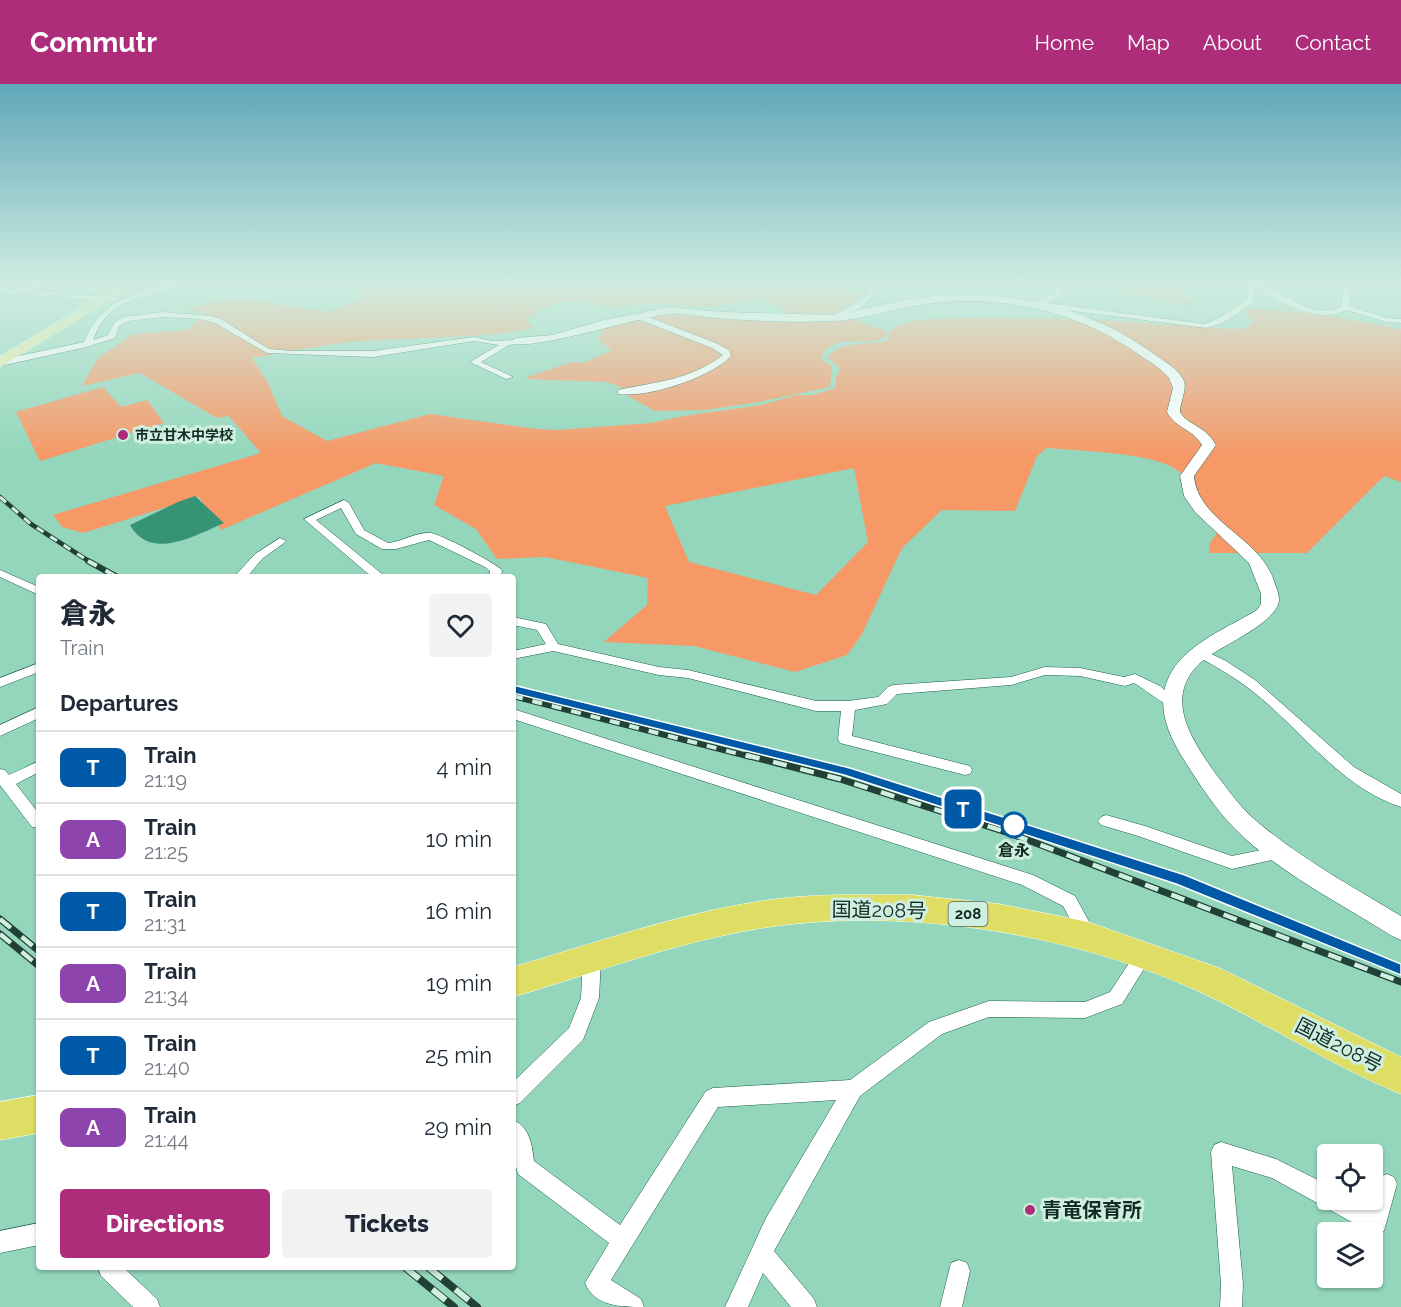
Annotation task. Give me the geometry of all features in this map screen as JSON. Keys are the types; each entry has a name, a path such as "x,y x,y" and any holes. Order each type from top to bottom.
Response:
{"highway":[{"name":"国道208号","path":"516,981 692,929 757,915 813,909 912,909 999,918 1088,936 1207,979 1401,1076"},
{"path":"0,1121 36,1115"}],"main road":[{"path":"6,357 34,340"}],"street":[{"path":"87,345 89,340"},
{"path":"6,357 87,345 101,340"},
{"path":"248,340 267,351 373,354 468,340"},
{"path":"469,340 500,343 534,340"},
{"path":"621,392 662,386 702,375 727,356 726,352 700,340"},
{"path":"1126,340 1167,369 1179,383 1171,405 1174,416 1207,440 1207,450 1186,476 1188,490 1203,513 1252,553 1264,574 1271,596 1270,607 1263,614 1201,653 1181,671 1173,690 1172,703 1174,720 1188,750 1231,811 1256,834 1401,929"},
{"path":"509,377 474,362 498,347 516,342"},
{"path":"376,574 309,519 344,503 360,532 386,547 430,536 489,564 496,570 496,574"},
{"path":"243,574 259,556 280,541"},
{"path":"0,573 36,590"},
{"path":"516,622 540,626 547,631 553,647"},
{"path":"516,654 553,647 659,671 688,674 816,706 848,706 882,701 893,690 1011,681 1045,671 1080,672 1125,682 1135,678 1155,689 1172,703"},
{"path":"1201,653 1228,667 1276,704 1324,752 1344,768 1380,792 1401,801"},
{"path":"0,683 36,668"},
{"path":"848,706 845,739 965,770"},
{"path":"1,728 36,713"},
{"path":"516,715 1027,880 1069,901 1088,936"},
{"path":"36,767 3,778 36,823"},
{"path":"1106,821 1140,830 1232,863 1281,852"},
{"path":"736,1307 761,1253 853,1089 936,1028 989,1009 1084,1010 1116,998 1143,956"},
{"path":"516,1093 576,1034 590,998 592,958"},
{"path":"633,1307 596,1283 713,1098 853,1089"},
{"path":"516,1134 521,1142 525,1167 622,1240"},
{"path":"1231,1307 1232,1284 1221,1152 1276,1169 1317,1191"},
{"path":"1383,1198 1387,1184"},
{"path":"1353,1210 1376,1222 1379,1210"},
{"path":"0,1242 36,1235"},
{"path":"761,1253 806,1307"},
{"path":"112,1270 149,1307"},
{"path":"951,1307 959,1271"}],"shaded area":[{"path":"124,340 389,340 352,342 252,358 267,381 282,416 327,441 430,414 558,430 651,423 761,405 796,395 812,395 836,388 836,376 840,372 838,366 827,357 848,345 888,340 1401,340 1401,482 1384,476 1307,553 1209,553 1210,543 1217,533 1192,488 1174,468 1130,455 1047,448 1037,456 1015,511 942,510 902,548 862,634 847,655 795,672 694,646 604,642 647,605 648,578 545,557 497,559 476,529 434,505 444,476 376,463 221,530 199,497 83,533 62,527 53,515 261,453 229,416 217,418 140,373 82,386 98,358","holes":["854,468 868,542 816,595 689,562 665,506"]},
{"path":"598,340 879,340 837,343 829,348 821,356 823,361 832,366 830,387 759,402 705,410 655,411 628,396 619,386 606,382 526,379 572,362 583,363 612,350"},
{"path":"103,387 121,407 147,400 164,423 40,461 16,412"},
{"path":"195,496 224,523 187,539 161,544 149,542 139,536 130,525 178,502"}],"railway":[{"path":"0,497 31,524 90,562"},
{"path":"88,561 112,574"},
{"path":"516,697 751,757"},
{"path":"746,755 840,779 1012,834 1401,982"},
{"path":"790,757 845,771 1181,880 1401,969"},
{"path":"0,919 36,949"},
{"path":"0,934 36,964"},
{"path":"408,1270 454,1307"},
{"path":"431,1270 477,1307"}],"train":[{"name":"T","path":"516,690 845,771 1180,879 1401,969"}],"place":[{"name":"市立甘木中学校","path":"123,435"},
{"name":"倉永","path":"1014,825"},
{"name":"青竜保育所","path":"1030,1210"}]}
